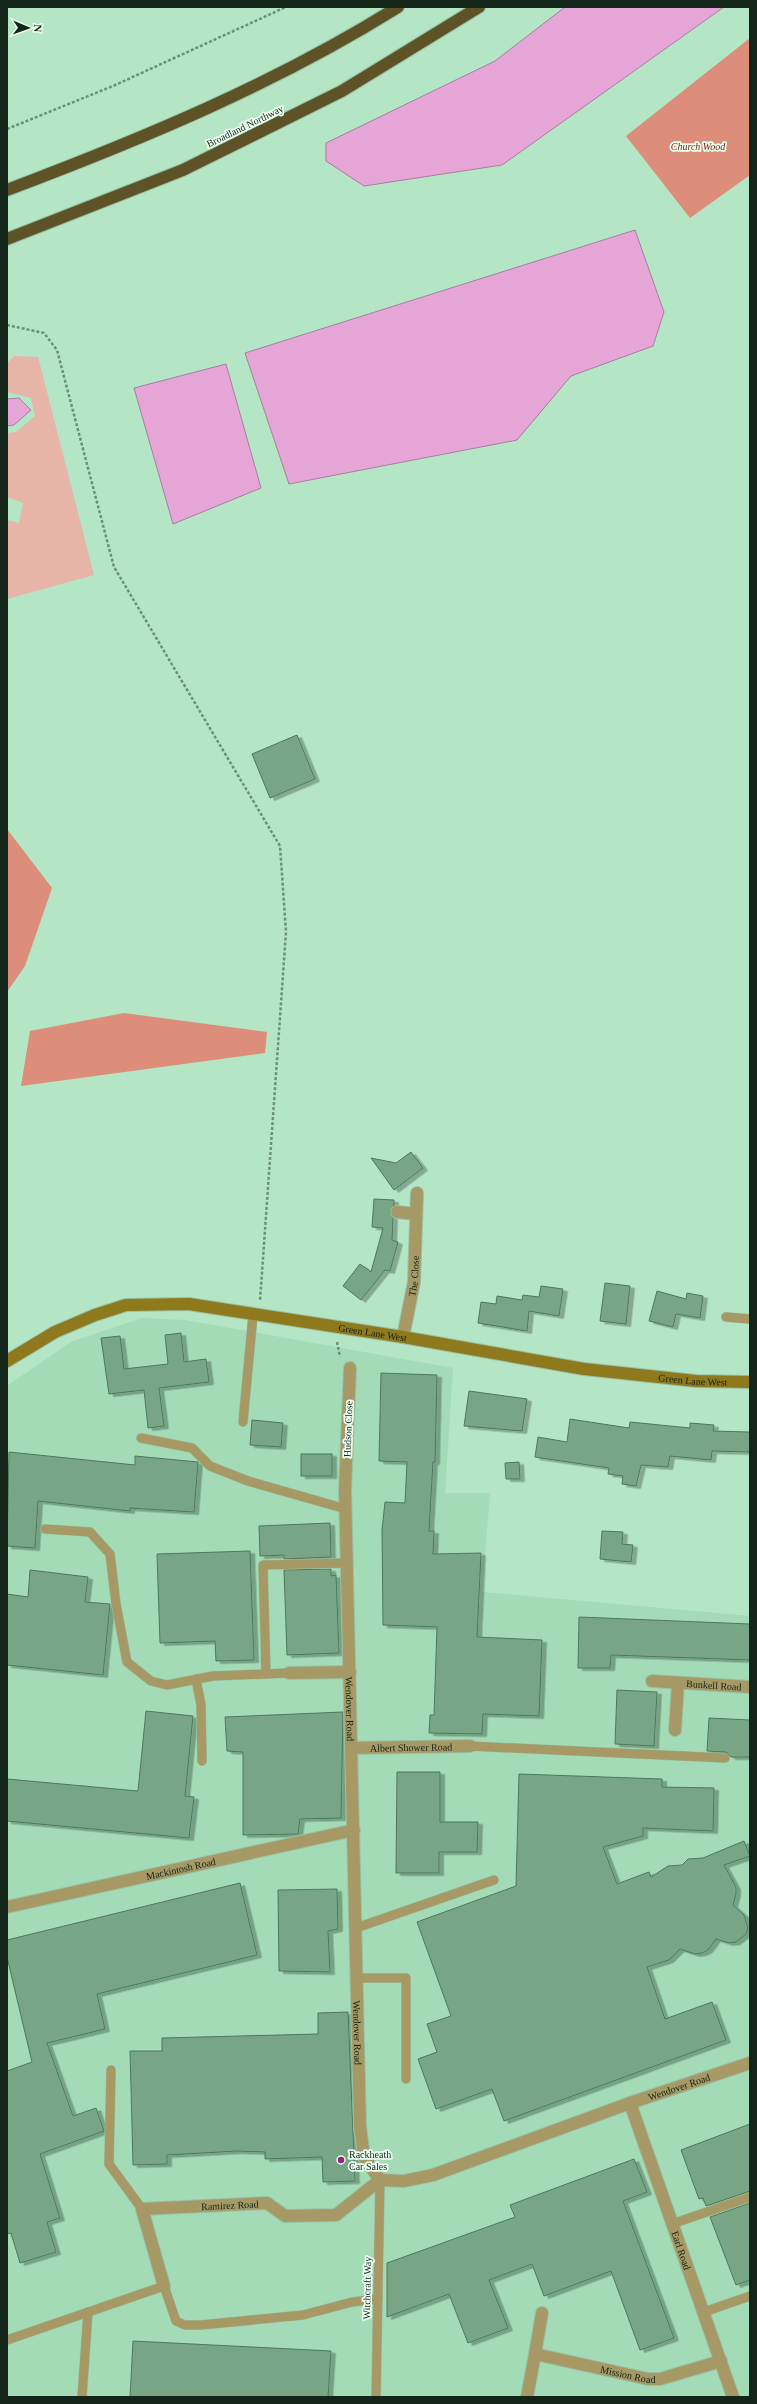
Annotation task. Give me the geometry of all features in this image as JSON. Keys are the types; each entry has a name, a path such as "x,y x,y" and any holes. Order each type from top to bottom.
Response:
{"highway":[{"path":"7,190 130,143 272,79 398,7"},
{"name":"Broadland Northway","path":"7,239 183,170 342,91 479,7"}],"street":[{"name":"The Close","path":"403,1337 414,1282 417,1193"},
{"path":"397,1212 416,1214"},
{"name":"Green Lane West","path":"7,1361 55,1332 95,1315 126,1305 189,1304 403,1337 584,1369 696,1381 750,1382"},
{"name":"Hudson Close","path":"345,1490 350,1368"},
{"name":"Wendover Road","path":"345,1490 360,2126 364,2157 380,2180 404,2180 433,2175 630,2103 750,2063"},
{"path":"289,1674 350,1672"},
{"name":"Bunkell Road","path":"652,1681 750,1687"},
{"name":"Bunkell Road","path":"675,1730 678,1683"},
{"name":"Albert Shower Road","path":"352,1748 470,1746"},
{"name":"Mackintosh Road","path":"7,1906 354,1830"},
{"name":"Earl Road","path":"630,2103 733,2397"},
{"name":"Ramirez Road","path":"142,2208 267,2203 285,2216 336,2216 380,2180"},
{"path":"142,2208 164,2286"},
{"path":"527,2397 542,2313"},
{"name":"Mission Road","path":"535,2354 648,2379 660,2379 721,2361"}],"lane":[{"path":"242,1422 256,1315"},
{"path":"726,1317 750,1319"},
{"path":"141,1438 192,1448 210,1466 248,1480 346,1509"},
{"path":"45,1529 90,1532 110,1554 116,1604 127,1662 151,1681 167,1686 213,1676 289,1674"},
{"path":"266,1674 263,1564 347,1563"},
{"path":"196,1679 201,1705 202,1762"},
{"path":"470,1746 725,1758"},
{"path":"356,1928 494,1880"},
{"path":"357,1978 406,1978 406,2079"},
{"path":"110,2070 109,2164 142,2208"},
{"name":"Witchcraft Way","path":"376,2397 380,2180"},
{"path":"672,2224 750,2197"},
{"path":"7,2340 164,2286 176,2320 186,2325 221,2324 303,2315 352,2302 378,2299"},
{"path":"704,2312 750,2296"},
{"path":"82,2397 88,2312"}],"path":[{"path":"7,129 113,86 286,7"},
{"path":"7,325 44,333 57,350 114,566 280,846 286,932 256,1315"},
{"path":"334,1326 343,1368 350,1368"}],"shaded area":[{"path":"565,7 724,7 502,165 364,186 326,161 326,143 495,61"},
{"path":"635,230 664,312 653,346 571,376 517,440 289,484 245,353"},
{"path":"14,356 38,357 94,575 7,599 7,520 19,523 23,503 7,497 7,433 16,432 35,416 31,398 7,392 7,363"},
{"path":"226,364 261,488 173,524 134,388"},
{"path":"19,398 31,410 14,425 7,426 7,399"},
{"path":"142,1318 185,1320 453,1368 445,1493 490,1493 482,1592 750,1616 750,2397 7,2397 7,1386 71,1342"}],"green space":[{"name":"Church Wood","path":"750,38 750,175 690,218 626,136"},
{"path":"7,829 52,888 25,966 7,992"},
{"path":"124,1013 267,1032 265,1053 21,1086 30,1031"}],"building":[{"path":"297,735 315,779 270,798 252,754"},
{"path":"411,1152 423,1168 394,1190 371,1158 396,1163"},
{"path":"374,1199 394,1200 394,1205 390,1212 393,1218 392,1240 398,1242 390,1271 385,1270 361,1300 343,1286 360,1264 371,1272 383,1228 372,1227"},
{"path":"605,1283 630,1286 626,1324 600,1321"},
{"path":"541,1286 563,1289 559,1316 529,1311 527,1331 478,1323 481,1302 496,1304 497,1296 522,1300 523,1295 539,1297"},
{"path":"657,1291 686,1299 687,1293 703,1296 700,1318 676,1314 673,1327 649,1321"},
{"path":"181,1333 184,1362 206,1359 209,1382 159,1388 164,1426 148,1428 144,1390 109,1394 101,1338 120,1336 124,1369 168,1364 165,1335"},
{"path":"381,1373 437,1375 435,1462 433,1462 429,1531 434,1531 433,1554 481,1553 477,1637 542,1640 539,1716 483,1714 482,1734 429,1733 430,1715 434,1715 437,1627 383,1625 382,1530 385,1502 405,1503 407,1462 379,1461"},
{"path":"469,1391 527,1399 522,1431 464,1426"},
{"path":"570,1419 629,1428 630,1422 690,1428 690,1423 714,1425 713,1431 750,1432 750,1452 712,1451 711,1460 670,1456 668,1467 641,1465 636,1486 622,1484 623,1476 608,1474 609,1468 535,1457 538,1437 567,1442"},
{"path":"252,1420 283,1423 281,1447 250,1445"},
{"path":"9,1452 135,1465 135,1456 198,1462 194,1512 130,1508 130,1511 38,1501 35,1548 7,1546"},
{"path":"301,1454 332,1454 332,1476 301,1476"},
{"path":"519,1462 520,1479 506,1479 505,1463"},
{"path":"330,1523 331,1557 284,1559 284,1555 260,1556 259,1526"},
{"path":"602,1531 623,1532 622,1544 633,1545 631,1562 600,1559"},
{"path":"250,1551 254,1660 216,1661 215,1641 160,1643 157,1554"},
{"path":"331,1569 331,1576 336,1575 339,1653 287,1655 284,1570"},
{"path":"30,1570 88,1577 85,1602 110,1604 103,1675 7,1665 7,1594 28,1597"},
{"path":"579,1617 750,1624 750,1660 611,1655 610,1668 578,1668"},
{"path":"617,1690 657,1692 654,1746 615,1744"},
{"path":"146,1711 193,1716 185,1796 194,1797 189,1838 7,1821 7,1779 138,1791"},
{"path":"343,1712 341,1818 300,1819 298,1834 243,1835 243,1752 227,1751 225,1717"},
{"path":"709,1718 750,1720 750,1757 731,1757 726,1752 707,1751"},
{"path":"397,1772 440,1772 440,1822 478,1822 477,1852 439,1852 439,1873 396,1873"},
{"path":"519,1774 662,1779 662,1787 714,1788 713,1831 643,1828 643,1836 603,1847 617,1884 649,1872 651,1877 668,1866 682,1865 688,1859 703,1858 744,1841 750,1856 724,1865 736,1887 733,1905 744,1915 748,1928 746,1934 736,1942 729,1943 716,1939 708,1950 695,1954 680,1949 669,1960 647,1967 665,2019 712,2002 726,2040 504,2121 492,2089 436,2109 418,2059 437,2052 427,2024 451,2016 417,1922 516,1886"},
{"path":"240,1883 257,1955 97,1994 105,2029 47,2043 73,2116 96,2108 104,2131 40,2154 60,2218 47,2222 56,2252 20,2263 11,2233 7,2234 7,2071 32,2062 7,1957 7,1940"},
{"path":"337,1889 338,1929 328,1931 330,1972 279,1971 278,1890"},
{"path":"348,2012 355,2181 323,2182 322,2157 265,2159 265,2152 237,2151 167,2155 167,2164 133,2165 130,2051 162,2051 162,2038 318,2034 318,2013"},
{"path":"750,2124 750,2191 706,2206 703,2198 699,2199 681,2150"},
{"path":"634,2159 647,2192 623,2201 674,2338 640,2350 611,2271 544,2296 532,2264 489,2280 508,2328 468,2343 449,2294 387,2317 387,2263 515,2217 510,2205"},
{"path":"750,2203 750,2280 736,2285 710,2217"},
{"path":"133,2341 331,2351 328,2397 130,2397"}],"place":[{"name":"Rackheath Car Sales","path":"341,2160"}]}
